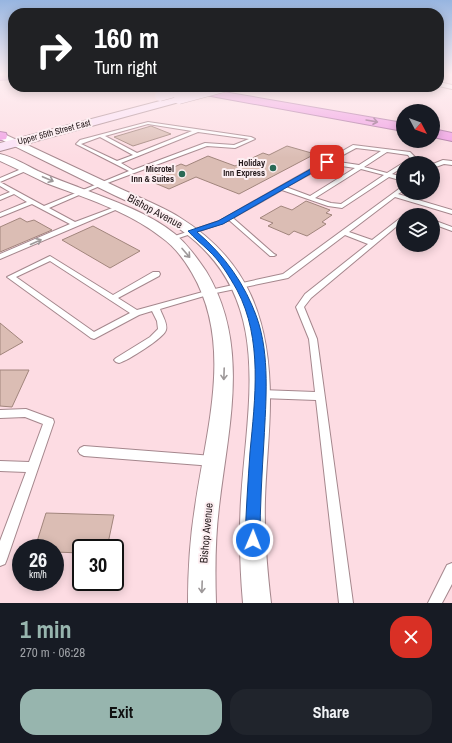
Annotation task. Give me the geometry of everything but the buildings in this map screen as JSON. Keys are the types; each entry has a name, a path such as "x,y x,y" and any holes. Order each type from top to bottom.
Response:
{"highway":[{"path":"263,102 396,126"},
{"path":"440,129 452,137"}],"street":[{"name":"Upper 55th Street East","path":"0,139 122,102"},
{"name":"Upper 55th Street East","path":"0,139 15,143 148,102"},
{"name":"Bishop Avenue","path":"15,143 159,211 192,231 212,249 227,267 239,286 253,320 259,353 261,394 253,508 253,540 257,603"},
{"name":"Bishop Avenue","path":"0,157 117,208 163,232 185,252 199,270 210,292 221,324 224,358 223,399 203,549 202,603"}],"lane":[{"path":"44,208 100,184 134,172 207,144 235,147 253,139 148,123 78,144 134,172"},
{"path":"116,163 199,130"},
{"path":"101,136 138,155"},
{"path":"171,239 221,222 355,146 410,154 412,156"},
{"path":"310,198 387,150"},
{"path":"327,162 360,167 396,177"},
{"path":"440,163 452,163"},
{"path":"0,180 26,169"},
{"path":"282,188 330,205 342,206 396,170"},
{"path":"0,184 75,224"},
{"path":"0,198 15,192"},
{"path":"136,313 50,258 11,277 94,336 136,313 210,292 285,276 394,195 452,212"},
{"path":"0,215 32,202"},
{"path":"0,257 75,224 117,208"},
{"path":"229,217 272,255"},
{"path":"346,603 313,339 300,307 308,296 396,224"},
{"path":"440,225 452,229"},
{"path":"344,232 372,244"},
{"path":"113,298 156,274"},
{"path":"119,360 153,339 162,330 161,321 155,308"},
{"path":"261,394 320,396"},
{"path":"0,414 26,413 49,422 0,560"},
{"path":"84,451 214,461"},
{"path":"0,466 33,467"},
{"path":"435,603 452,570"}],"place":[{"name":"Holiday Inn Express","path":"273,168"},
{"name":"Microtel Inn & Suites","path":"182,174"}],"route":[{"path":"253,540 253,500 261,394 259,353 253,320 242,291 227,267 212,249 192,231 221,222 327,162"}]}
